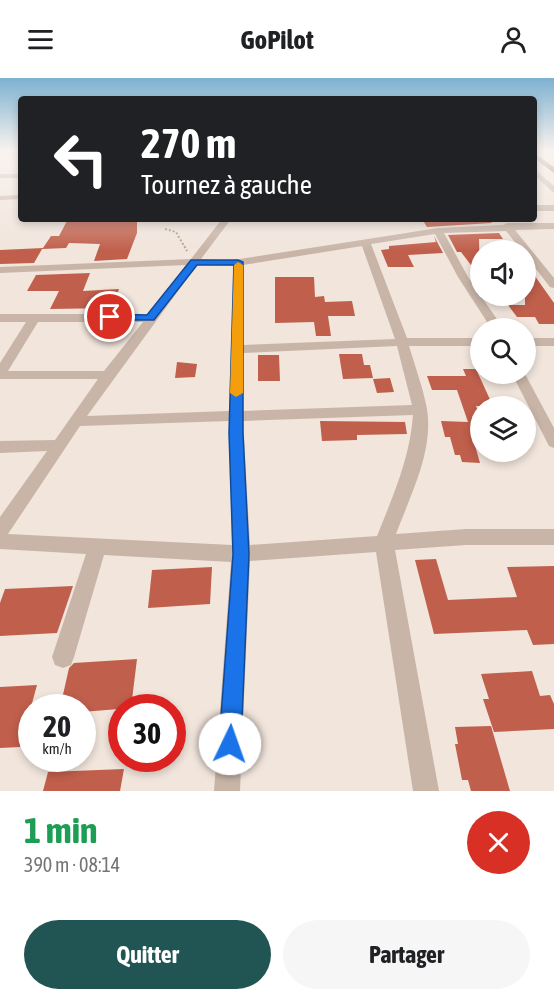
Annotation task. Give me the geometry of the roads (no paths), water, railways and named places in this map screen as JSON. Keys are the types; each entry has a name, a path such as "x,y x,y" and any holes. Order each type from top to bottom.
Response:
{"street":[{"path":"537,187 552,188"},
{"path":"0,208 4,198"},
{"path":"537,208 554,208"},
{"path":"0,531 108,375 224,222"},
{"path":"0,270 197,258 238,262 438,231 507,226 554,226"},
{"path":"507,226 554,285"},
{"path":"438,231 463,277 490,318"},
{"path":"365,242 402,342 420,410 419,439 414,462 384,542 426,791"},
{"path":"227,791 241,554 236,416 238,262"},
{"path":"0,374 35,317"},
{"path":"0,318 150,318"},
{"path":"237,349 402,342 470,342"},
{"path":"536,342 554,342"},
{"path":"0,374 108,375"},
{"path":"523,384 554,442"},
{"path":"77,422 420,410"},
{"path":"0,447 59,445"},
{"path":"0,541 241,554 466,537 554,537"},
{"path":"63,657 97,547"}]}
